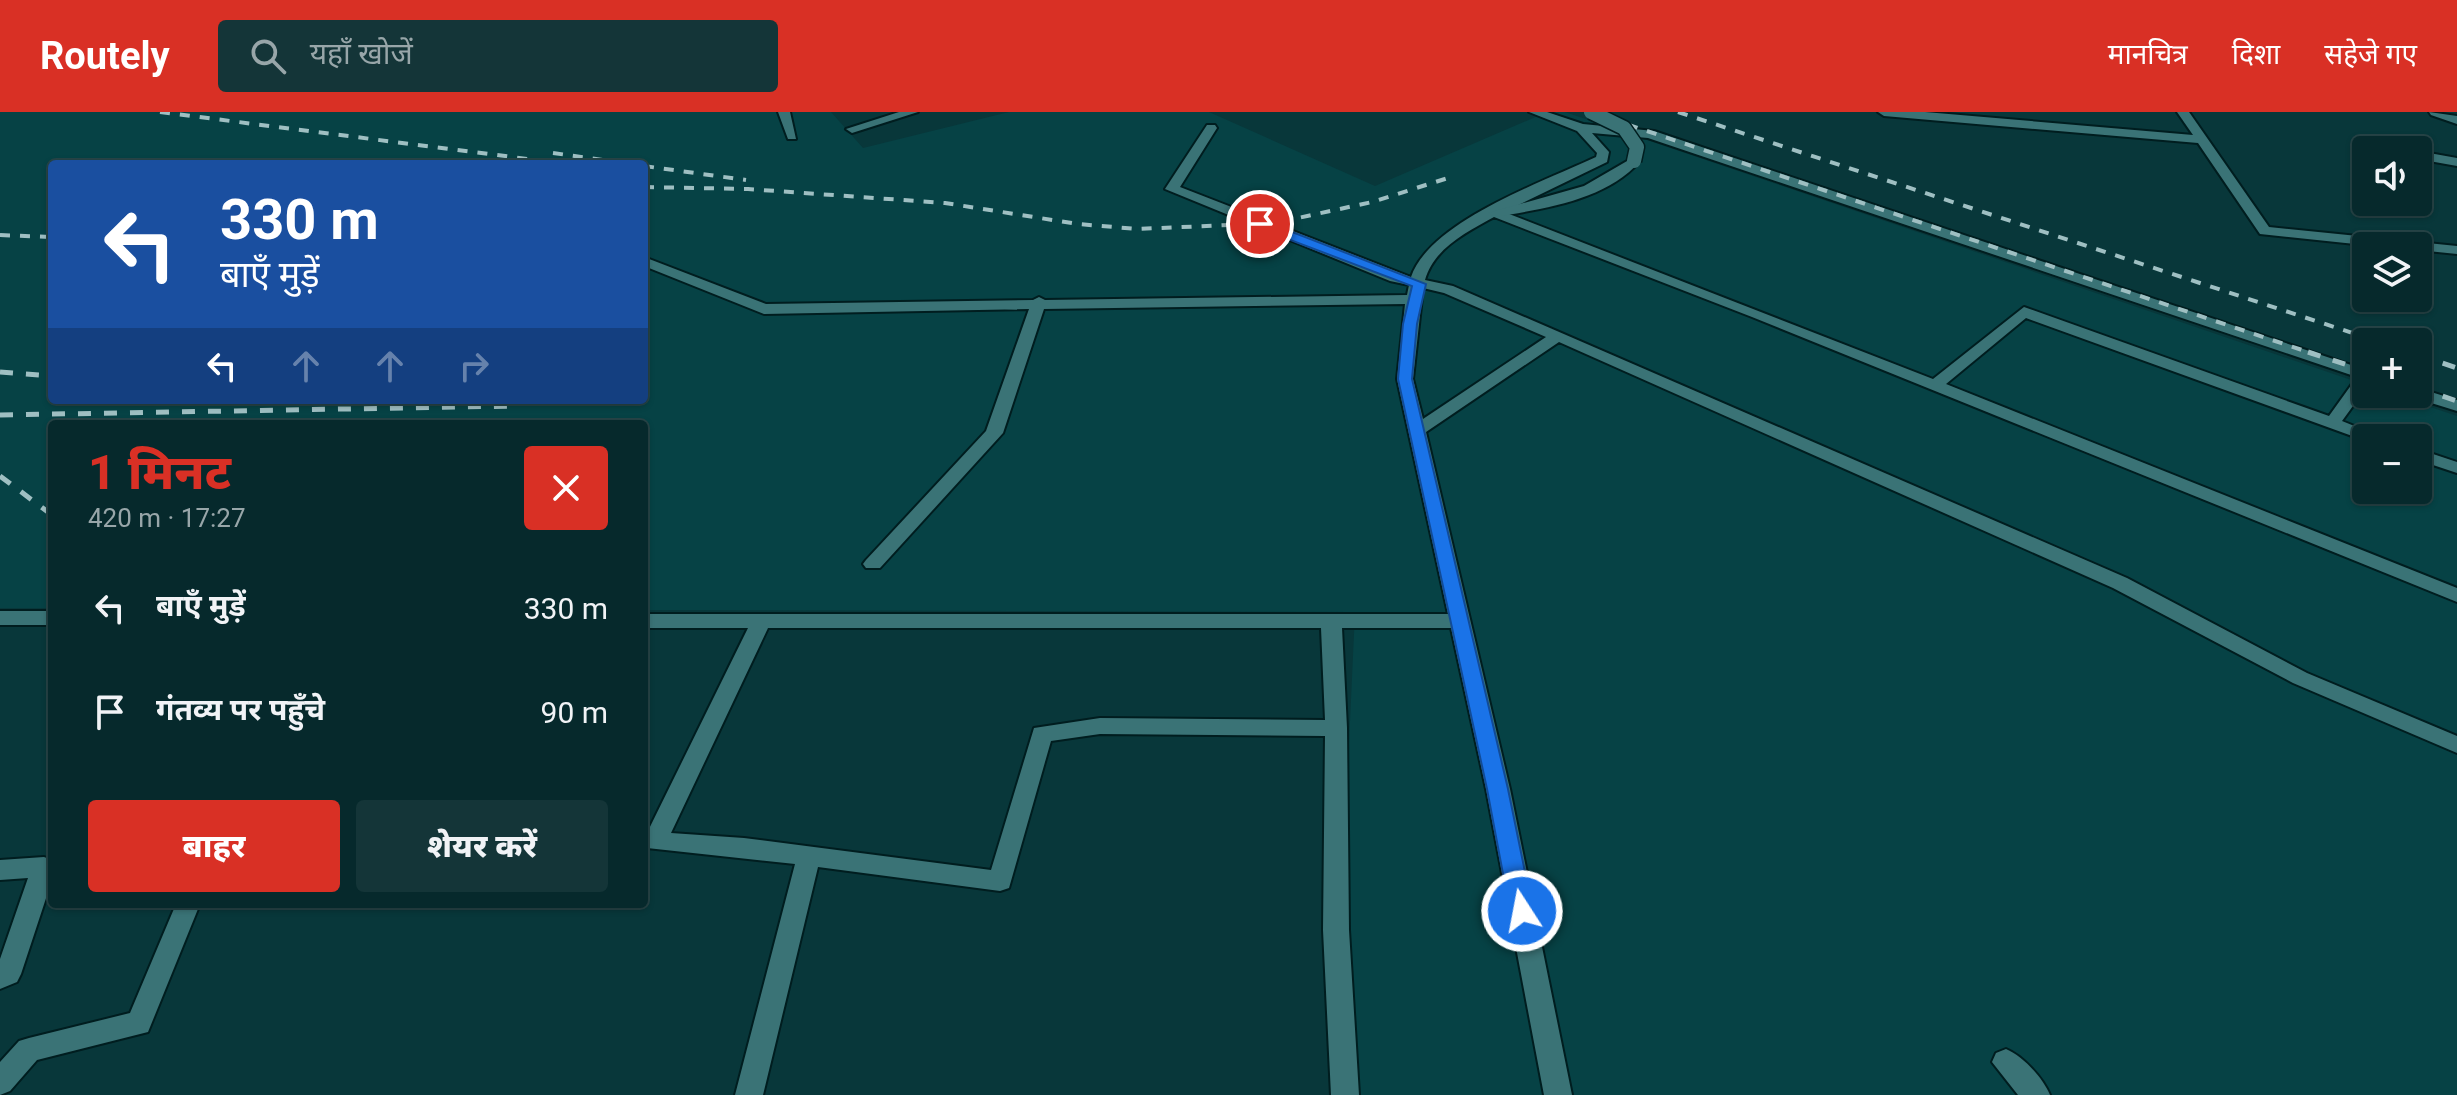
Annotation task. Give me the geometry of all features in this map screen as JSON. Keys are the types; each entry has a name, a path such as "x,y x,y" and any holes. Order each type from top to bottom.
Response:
{"street":[{"path":"784,112 792,136"},
{"path":"852,129 912,112"},
{"path":"1535,112 1581,128 1650,134 2352,371"},
{"path":"1495,213 1528,208 1591,187 1619,175 1634,161 1637,147 1624,128 1591,112"},
{"path":"1884,112 2202,140"},
{"path":"2183,112 2265,231 2457,250"},
{"path":"2435,112 2457,120"},
{"path":"1211,128 1172,189 1395,278 1417,291"},
{"path":"1558,1095 1498,789 1405,379 1423,262 1475,221 1602,159 1603,152 1599,145 1581,128"},
{"path":"2432,158 2457,162"},
{"path":"1495,213 1935,385 2457,595"},
{"path":"648,263 764,309 1448,289 2120,583 2300,678 2457,745"},
{"path":"873,564 994,433 1039,302"},
{"path":"1935,385 2024,312 2352,430"},
{"path":"1416,431 1557,336"},
{"path":"2332,423 2352,395"},
{"path":"2432,398 2457,406"},
{"path":"2432,459 2457,468"},
{"path":"0,618 48,618"},
{"path":"648,621 1459,621"},
{"path":"1331,621 1336,728 1336,930 1345,1095"},
{"path":"761,622 650,846 809,856 1000,881 1042,734 1100,726 1336,728"},
{"path":"749,1095 809,856"},
{"path":"0,870 44,867 8,974 0,978"},
{"path":"0,1082 29,1050 139,1023 186,908"},
{"path":"2006,1062 2036,1095"}],"shaded area":[{"path":"0,112 831,112 863,148 1009,112 1209,112 1375,186 1547,112 1565,112 2352,380 2352,408 2432,408 2457,416 2457,1095 1333,1095 1355,612 648,610 648,420 48,420 48,608 0,608"}],"railway":[{"path":"160,112 536,160"},
{"path":"1590,112 2309,352"},
{"path":"1678,112 2352,333"},
{"path":"553,153 603,160"},
{"path":"648,167 746,180"},
{"path":"648,187 748,189 945,203 1078,224 1137,229 1275,223 1372,202 1448,178"},
{"path":"0,235 48,237"},
{"path":"2309,352 2352,366"},
{"path":"2309,352 2314,354"},
{"path":"2432,360 2457,368"},
{"path":"0,372 48,376"},
{"path":"2432,393 2457,401"},
{"path":"0,415 516,406"},
{"path":"0,476 48,512"}],"route":[{"path":"1260,224 1395,278 1419,284 1410,324 1405,379 1498,789 1522,911"}]}
